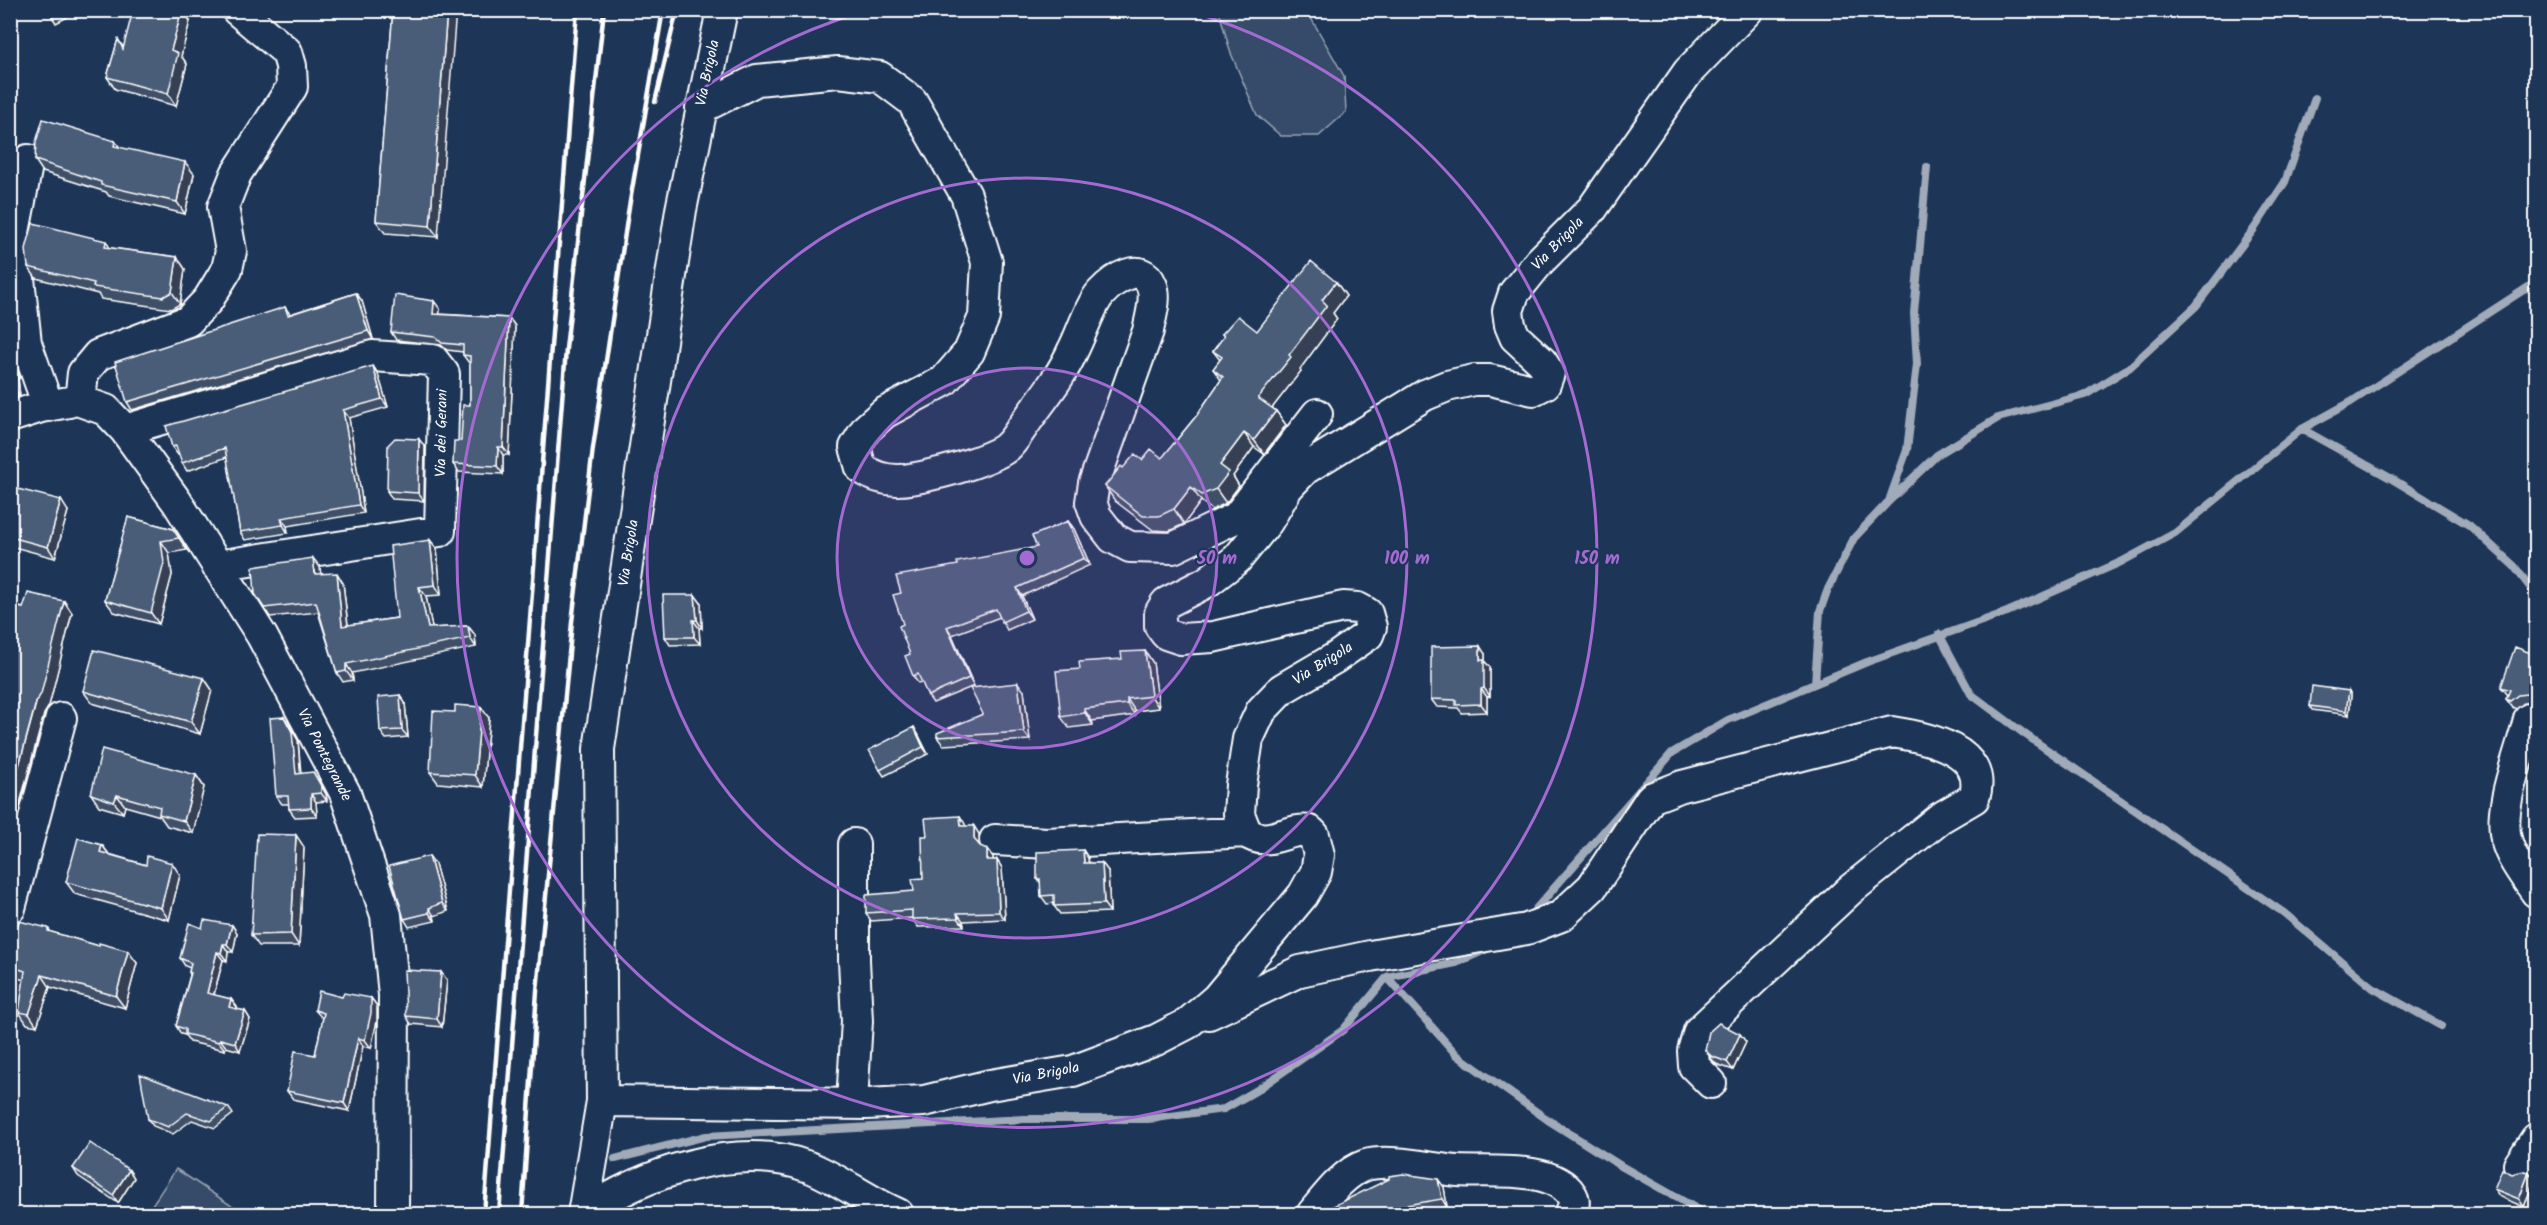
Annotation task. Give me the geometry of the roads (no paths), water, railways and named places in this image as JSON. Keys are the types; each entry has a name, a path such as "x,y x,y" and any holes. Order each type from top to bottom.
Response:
{"street":[{"path":"10,417 80,400 83,373 98,355 188,321 208,300 227,269 231,251 223,207 236,174 292,87 291,66 286,52 237,10"},
{"name":"Via Brigola","path":"584,1215 602,1101 599,749 681,210 722,10"},
{"name":"Via Brigola","path":"602,1101 852,1102 867,1104 924,1101 990,1085 1073,1071 1156,1040 1187,1024 1217,998 1303,895 1316,872 1318,855 1311,831 1298,830 1265,840 1257,839 1246,832 1239,814 1248,739 1261,711 1282,689 1335,658 1368,635 1371,627 1367,613 1358,608 1332,608 1213,637 1181,639 1167,634 1160,626 1160,613 1166,603 1207,582 1237,559 1268,521 1288,487 1305,470 1425,395 1474,380 1490,380 1533,390 1545,384 1549,373 1546,366 1515,337 1510,325 1508,310 1514,293 1540,261 1592,209 1688,72 1749,10"},
{"path":"701,108 757,80 838,72 879,77 912,101 966,195 987,262 984,317 969,352 944,381 884,413 866,429 855,447 861,468 873,476 888,481 918,479 951,470 1006,448 1064,371 1099,294 1128,273 1146,277 1152,287 1153,306 1148,331 1094,483 1091,502 1096,516 1113,538 1130,547 1173,548 1237,517 1317,414"},
{"path":"28,160 14,232 26,343 48,406"},
{"name":"Via dei Gerani","path":"125,430 372,356 433,360 444,374 440,531 217,566"},
{"name":"Via Pontegrande","path":"80,400 106,410 125,430 177,502 262,636 345,793 386,915 394,995 393,1215"},
{"path":"10,908 19,846 61,718"},
{"path":"2529,719 2505,814 2506,838 2515,860 2536,892"},
{"path":"1187,1024 1300,972 1370,956 1451,944 1527,929 1561,916 1592,887 1651,798 1682,786 1892,732 1922,736 1953,749 1971,765 1979,785 1974,798 1940,818 1850,890 1699,1031 1693,1051 1694,1066 1711,1083"},
{"path":"995,840 1047,843 1246,832"},
{"path":"852,1102 857,1021 854,960 854,844"},
{"path":"2519,1165 2536,1139"},
{"name":"Via Brigola","path":"584,1215 631,1186 666,1173 721,1160 757,1156 776,1157 811,1168 898,1215"},
{"path":"1312,1215 1336,1186 1350,1175 1366,1165 1388,1164 1458,1171 1515,1173 1552,1178 1565,1185 1574,1198 1574,1207 1570,1215"}],"waterway":[{"path":"1815,683 1820,611 1828,589 1854,538 1937,455 1998,418 2085,395 2130,367 2196,306 2254,229 2285,182 2315,98"},
{"path":"1890,498 1907,450 1917,364 1914,313 1927,167"},
{"path":"1535,910 1672,753 1728,720 1867,662 2007,612 2121,562 2175,533 2302,429 2351,402 2536,282"},
{"path":"2302,429 2469,525 2514,566 2536,595"},
{"path":"1939,634 1971,694 2026,735 2284,913 2373,988 2441,1026"},
{"path":"615,1159 706,1136 1024,1119 1148,1119 1224,1109 1257,1090 1343,1030 1387,977 1456,963 1489,948"},
{"path":"1387,977 1457,1055 1548,1120 1621,1166 1706,1214"}],"railway":[{"path":"484,1214 577,10"},
{"path":"499,1214 566,349 604,10"},
{"path":"522,1214 537,991 572,622 593,448 628,213 663,10"},
{"path":"655,102 677,10"}]}
